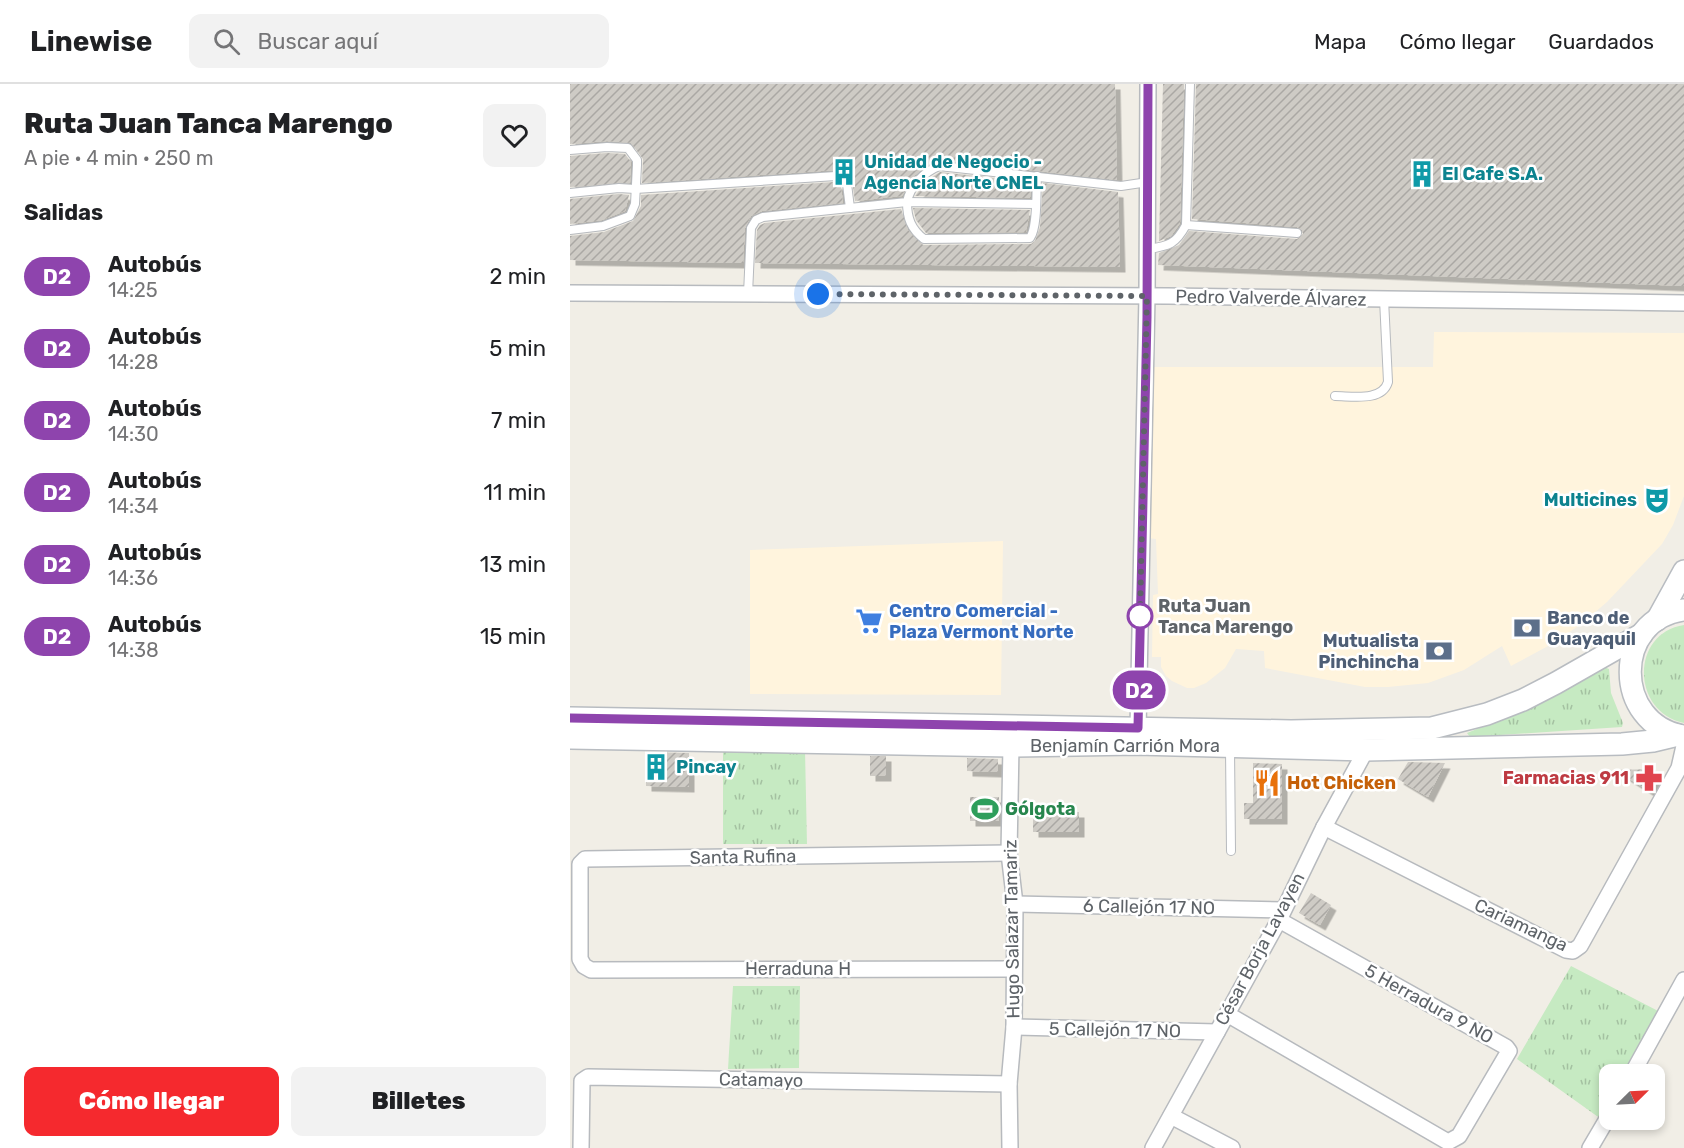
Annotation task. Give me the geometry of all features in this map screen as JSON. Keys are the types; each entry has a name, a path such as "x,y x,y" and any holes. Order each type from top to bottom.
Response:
{"main road":[{"path":"1682,739 1659,726 1643,712 1633,694 1629,673 1632,652 1684,571"},
{"name":"Benjamín Carrión Mora","path":"570,718 1291,731 1432,728 1487,714 1522,700 1556,683 1675,611 1684,610"},
{"name":"Benjamín Carrión Mora","path":"570,738 1011,746 1137,744 1366,750 1622,744 1682,739"}],"street":[{"path":"1138,728 1148,249 1148,84"},
{"name":"Pedro Valverde Álvarez","path":"570,293 1147,296 1684,303"},
{"name":"Cariamanga","path":"1324,826 1566,950 1573,951 1580,946 1679,768 1682,739"},
{"name":"Hugo Salazar Tamariz","path":"1010,1148 1009,1084 1014,1027 1015,904 1010,853 1011,746"},
{"name":"César Borja Lavayen","path":"1153,1148 1281,915 1324,826 1366,750"},
{"name":"Santa Rufina","path":"584,966 580,959 580,864 585,859 1010,853"},
{"name":"6 Callejón 17 NO","path":"1015,904 1281,915"},
{"name":"5 Herradura 9 NO","path":"1227,1014 1448,1142 1459,1136 1509,1051 1506,1047 1281,915"},
{"name":"Herraduna H","path":"584,966 591,970 1013,969"},
{"path":"1638,1064 1684,980"},
{"name":"5 Callejón 17 NO","path":"1014,1027 1216,1032"},
{"name":"Catamayo","path":"581,1148 582,1081 588,1077 1009,1084"},
{"path":"1171,1116 1232,1148"},
{"path":"1590,1148 1601,1130"}],"lane":[{"path":"1148,249 1167,246 1179,237 1186,225 1190,84"},
{"path":"570,150 628,148 637,160 635,204 630,216 603,226 570,230"},
{"path":"1037,176 1034,227 1032,236 1029,238 924,239 914,231 909,221 906,202 909,192 924,175 939,166 1037,176 1121,186 1148,182"},
{"path":"570,193 619,188 635,189 836,176 847,183 850,208"},
{"path":"748,294 751,228 756,220 763,217 906,202 1035,204"},
{"path":"1186,225 1298,233"},
{"path":"1335,396 1379,395 1386,390 1388,382 1384,299"},
{"path":"1230,747 1231,851"}],"shaded area":[{"path":"1434,332 1684,333 1684,496 1673,525 1662,544 1607,602 1580,625 1550,645 1511,666 1502,646 1464,670 1428,683 1365,687 1265,668 1264,651 1236,649 1225,668 1206,683 1187,688 1172,681 1161,667 1161,657 1152,657 1153,595 1158,594 1156,539 1148,538 1154,367 1433,367"},
{"path":"1003,541 1001,695 750,694 750,550"}],"green space":[{"path":"1684,625 1684,723 1667,716 1654,704 1646,689 1644,673 1646,657 1654,642 1666,631"},
{"path":"1604,667 1609,669 1611,693 1623,723 1622,727 1470,737 1467,733 1538,704"},
{"path":"723,746 805,750 807,844 723,844"},
{"path":"1571,966 1662,1013 1633,1064 1599,1064 1599,1118 1517,1059"},
{"path":"733,986 800,986 799,1068 728,1069"}],"building":[{"path":"570,84 1115,84 1117,180 940,160 925,167 914,176 902,196 855,201 852,181 836,170 642,183 643,159 631,143 607,141 570,144"},
{"path":"1163,84 1184,84 1180,223 1171,236 1159,241"},
{"name":"El Cafe S.A.","path":"1196,84 1684,84 1684,286 1158,265 1159,253 1179,245 1189,231 1297,239 1303,234 1302,230 1297,227 1192,219"},
{"path":"625,154 631,162 630,183 570,187 570,156"},
{"path":"940,172 1031,182 1030,198 915,196 927,180"},
{"path":"834,182 841,187 843,203 762,211 751,216 745,228 743,263 570,260 570,236 604,232 633,221 641,206 641,195"},
{"path":"1043,183 1118,192 1120,267 755,263 757,230 765,223 901,209 908,230 923,245 1031,244 1035,241 1040,227"},
{"path":"629,195 625,211 602,220 570,224 570,199"},
{"path":"913,208 1030,210 1026,232 926,233 916,220"},
{"path":"646,752 689,753 689,787 646,786"},
{"path":"870,756 886,756 886,776 870,776"},
{"path":"967,758 998,759 998,772 967,771"},
{"path":"1408,762 1445,763 1428,797 1398,779"},
{"name":"Hot Chicken","path":"1253,763 1282,764 1282,819 1244,819 1244,803 1253,803"},
{"name":"Farmacias 911","path":"1655,769 1658,781 1649,791 1615,770"},
{"name":"Gólgota","path":"970,797 999,797 999,821 970,821"},
{"path":"1033,812 1079,812 1079,832 1033,832"},
{"path":"1311,893 1331,905 1320,925 1299,913"}],"bus line":[{"name":"D2","path":"570,718 1138,728 1147,317 1148,84"}],"place":[{"name":"Unidad de Negocio - Agencia Norte CNEL","path":"844,172"},
{"name":"El Cafe S.A.","path":"1422,174"},
{"name":"Multicines","path":"1657,500"},
{"name":"Ruta Juan Tanca Marengo","path":"1140,616"},
{"name":"Centro Comercial - Plaza Vermont Norte","path":"869,621"},
{"name":"Banco de Guayaquil","path":"1527,628"},
{"name":"Mutualista Pinchincha","path":"1439,651"},
{"name":"Pincay","path":"656,767"},
{"name":"Farmacias 911","path":"1649,778"},
{"name":"Hot Chicken","path":"1267,783"},
{"name":"Gólgota","path":"985,809"}],"route":[{"path":"818,294 1147,296 1140,616"}]}
